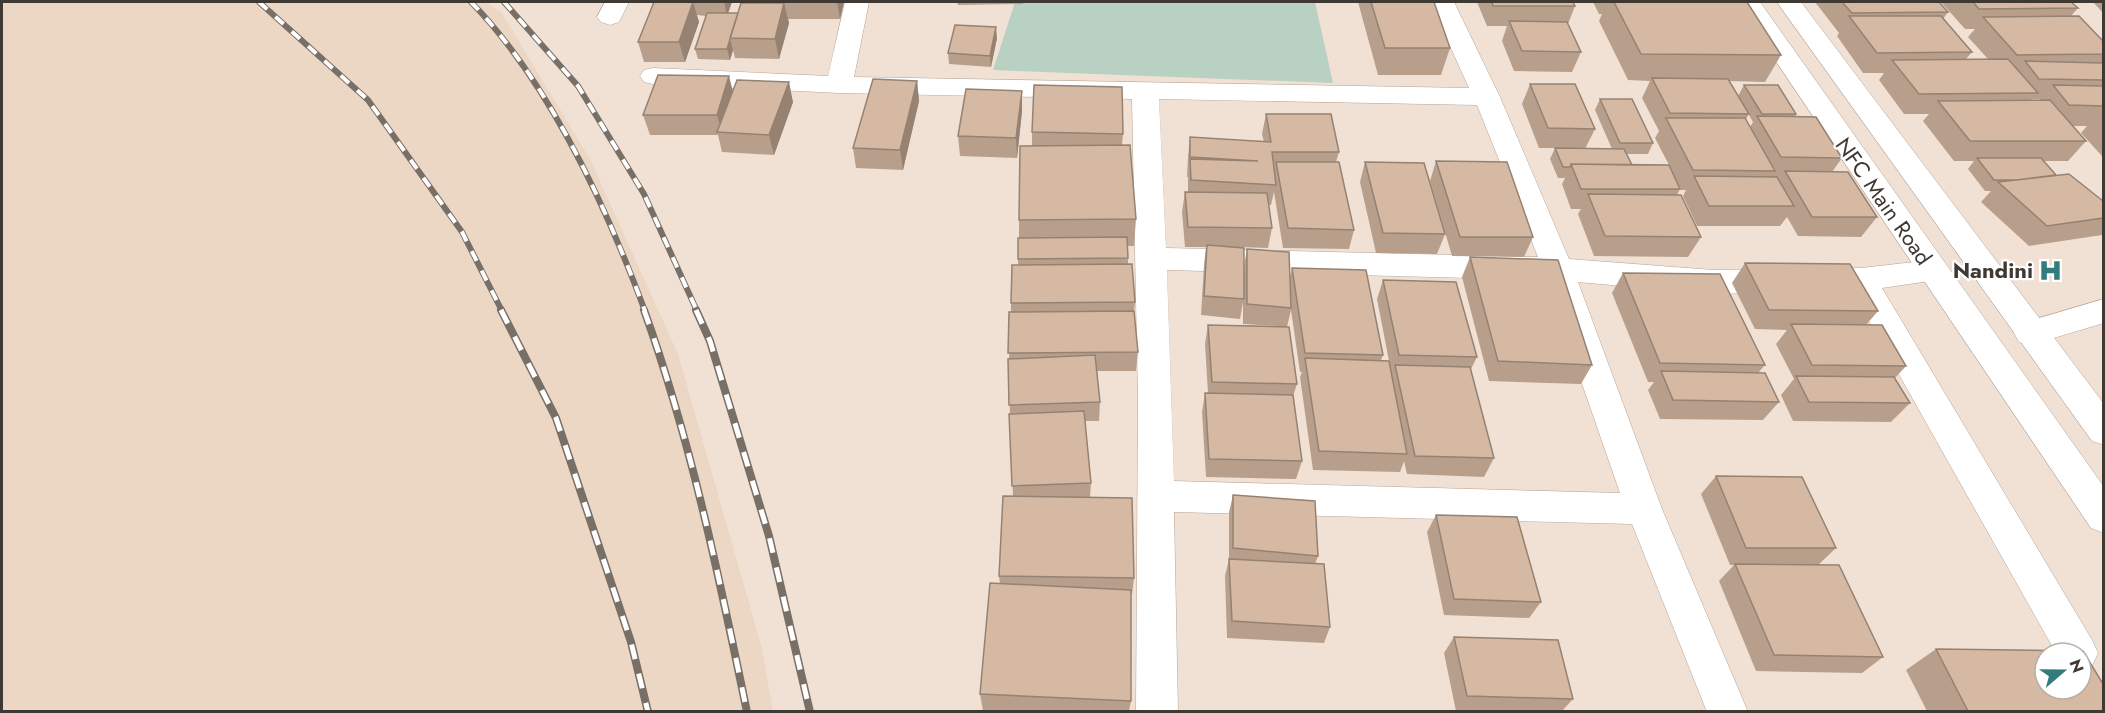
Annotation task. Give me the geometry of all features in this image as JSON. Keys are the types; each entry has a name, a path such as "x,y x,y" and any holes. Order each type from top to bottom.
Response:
{"street":[{"path":"839,85 857,2"},
{"path":"1442,2 1487,97 1558,269 1644,509 1728,711"},
{"name":"NFC Main Road","path":"1748,2 2103,517"},
{"name":"NFC Main Road","path":"1789,2 2103,431"},
{"path":"653,76 839,85 1487,97"},
{"path":"1145,89 1153,259 1157,496 1157,711"},
{"path":"1153,259 1558,269 1713,282 1861,279 1932,271"},
{"path":"1861,279 2071,641"},
{"path":"2030,333 2103,311"},
{"path":"1157,496 1644,509"}],"shaded area":[{"path":"2,2 486,2 501,12 590,159 678,354 762,649 773,711 2,711"}],"green space":[{"path":"1015,2 1315,2 1333,83 993,70"}],"building":[{"path":"654,2 693,2 679,42 638,42"},
{"path":"1371,2 1434,2 1450,48 1385,48"},
{"path":"1492,2 1573,2 1575,6 1493,6"},
{"path":"1614,2 1747,2 1781,55 1641,54"},
{"path":"1842,2 1939,2 1948,12 1852,13"},
{"path":"1973,2 2071,2 2078,8 1979,9"},
{"path":"741,3 784,3 775,39 730,38"},
{"path":"707,13 738,13 727,49 695,49"},
{"path":"1849,16 1941,16 1972,52 1877,53"},
{"path":"2079,16 2103,41 2103,54 2017,55 1983,17"},
{"path":"1509,21 1567,22 1581,52 1522,51"},
{"path":"955,25 996,27 990,56 948,53"},
{"path":"2008,59 2038,93 1919,94 1892,60"},
{"path":"2025,61 2103,63 2103,80 2039,79"},
{"path":"658,75 729,76 717,115 643,115"},
{"path":"1652,78 1728,79 1749,114 1670,113"},
{"path":"873,79 917,81 900,150 853,148"},
{"path":"737,80 789,82 769,135 717,132"},
{"path":"1530,84 1575,84 1595,129 1548,128"},
{"path":"1034,85 1122,87 1123,134 1032,132"},
{"path":"1744,85 1778,85 1796,114 1762,114"},
{"path":"2053,85 2103,86 2103,106 2069,105"},
{"path":"966,89 1022,91 1016,138 958,136"},
{"path":"1600,99 1632,99 1653,143 1620,143"},
{"path":"2050,100 2086,141 1970,141 1938,101"},
{"path":"1266,114 1331,114 1339,152 1272,152 1276,185 1191,180 1190,159 1258,161 1190,157 1190,137 1271,142"},
{"path":"1757,116 1816,117 1842,158 1781,157"},
{"path":"1666,118 1745,118 1775,171 1693,170"},
{"path":"1130,145 1136,219 1019,220 1020,146"},
{"path":"1555,148 1624,149 1632,165 1571,164 1570,167 1563,167"},
{"path":"1977,158 2041,158 2056,175 2017,180 1994,180"},
{"path":"1436,161 1507,162 1533,237 1460,237"},
{"path":"1276,162 1339,162 1354,230 1288,228"},
{"path":"1365,162 1424,163 1445,234 1383,233"},
{"path":"1571,164 1669,165 1680,189 1581,189"},
{"path":"1785,171 1848,172 1877,217 1812,217"},
{"path":"2069,174 2103,201 2103,218 2047,226 1998,182"},
{"path":"1694,176 1777,177 1794,206 1709,206"},
{"path":"1185,192 1267,193 1272,228 1188,227"},
{"path":"1588,194 1681,195 1701,237 1605,236"},
{"path":"1127,237 1128,258 1018,259 1018,238"},
{"path":"1207,245 1244,248 1244,299 1204,296"},
{"path":"1247,249 1289,252 1291,308 1247,304"},
{"path":"1470,257 1558,260 1592,365 1498,361"},
{"path":"1745,263 1850,264 1878,311 1769,310"},
{"path":"1132,264 1135,302 1011,303 1012,265"},
{"path":"1292,268 1366,270 1383,355 1305,353"},
{"path":"1623,273 1720,274 1765,365 1660,363"},
{"path":"1383,280 1456,282 1477,357 1399,355"},
{"path":"1134,311 1138,352 1008,353 1009,312"},
{"path":"1791,324 1882,325 1906,366 1812,365"},
{"path":"1208,325 1289,327 1297,384 1212,382"},
{"path":"1095,355 1100,402 1009,405 1008,359"},
{"path":"1305,358 1389,361 1407,454 1319,451"},
{"path":"1395,365 1470,367 1494,458 1415,456"},
{"path":"1661,371 1765,373 1779,402 1673,400"},
{"path":"1796,376 1894,377 1910,403 1809,402"},
{"path":"1205,393 1293,395 1302,461 1209,459"},
{"path":"1084,411 1091,483 1012,486 1009,414"},
{"path":"1716,476 1802,477 1836,548 1746,548"},
{"path":"1233,495 1315,501 1318,556 1233,548"},
{"path":"1003,496 1132,498 1134,578 999,576"},
{"path":"1436,515 1517,517 1541,602 1454,599"},
{"path":"1229,559 1324,564 1330,627 1232,621"},
{"path":"1735,564 1839,565 1883,657 1774,655"},
{"path":"990,583 1131,590 1131,701 980,694"},
{"path":"1454,637 1558,640 1573,699 1467,696"},
{"path":"1936,649 2033,650 2033,701 2093,701 2093,668 2103,684 2103,711 1968,711"}],"railway":[{"path":"259,2 368,100 462,232 502,311"},
{"path":"471,2 500,34 526,70 573,148 594,188 645,311"},
{"path":"504,2 578,86 644,194 697,311"},
{"path":"501,310 556,418 631,642 648,712"},
{"path":"644,310 676,409 703,509 747,712"},
{"path":"696,310 710,341 769,536 810,712"}],"place":[{"name":"Nandini","path":"2051,270"}]}
